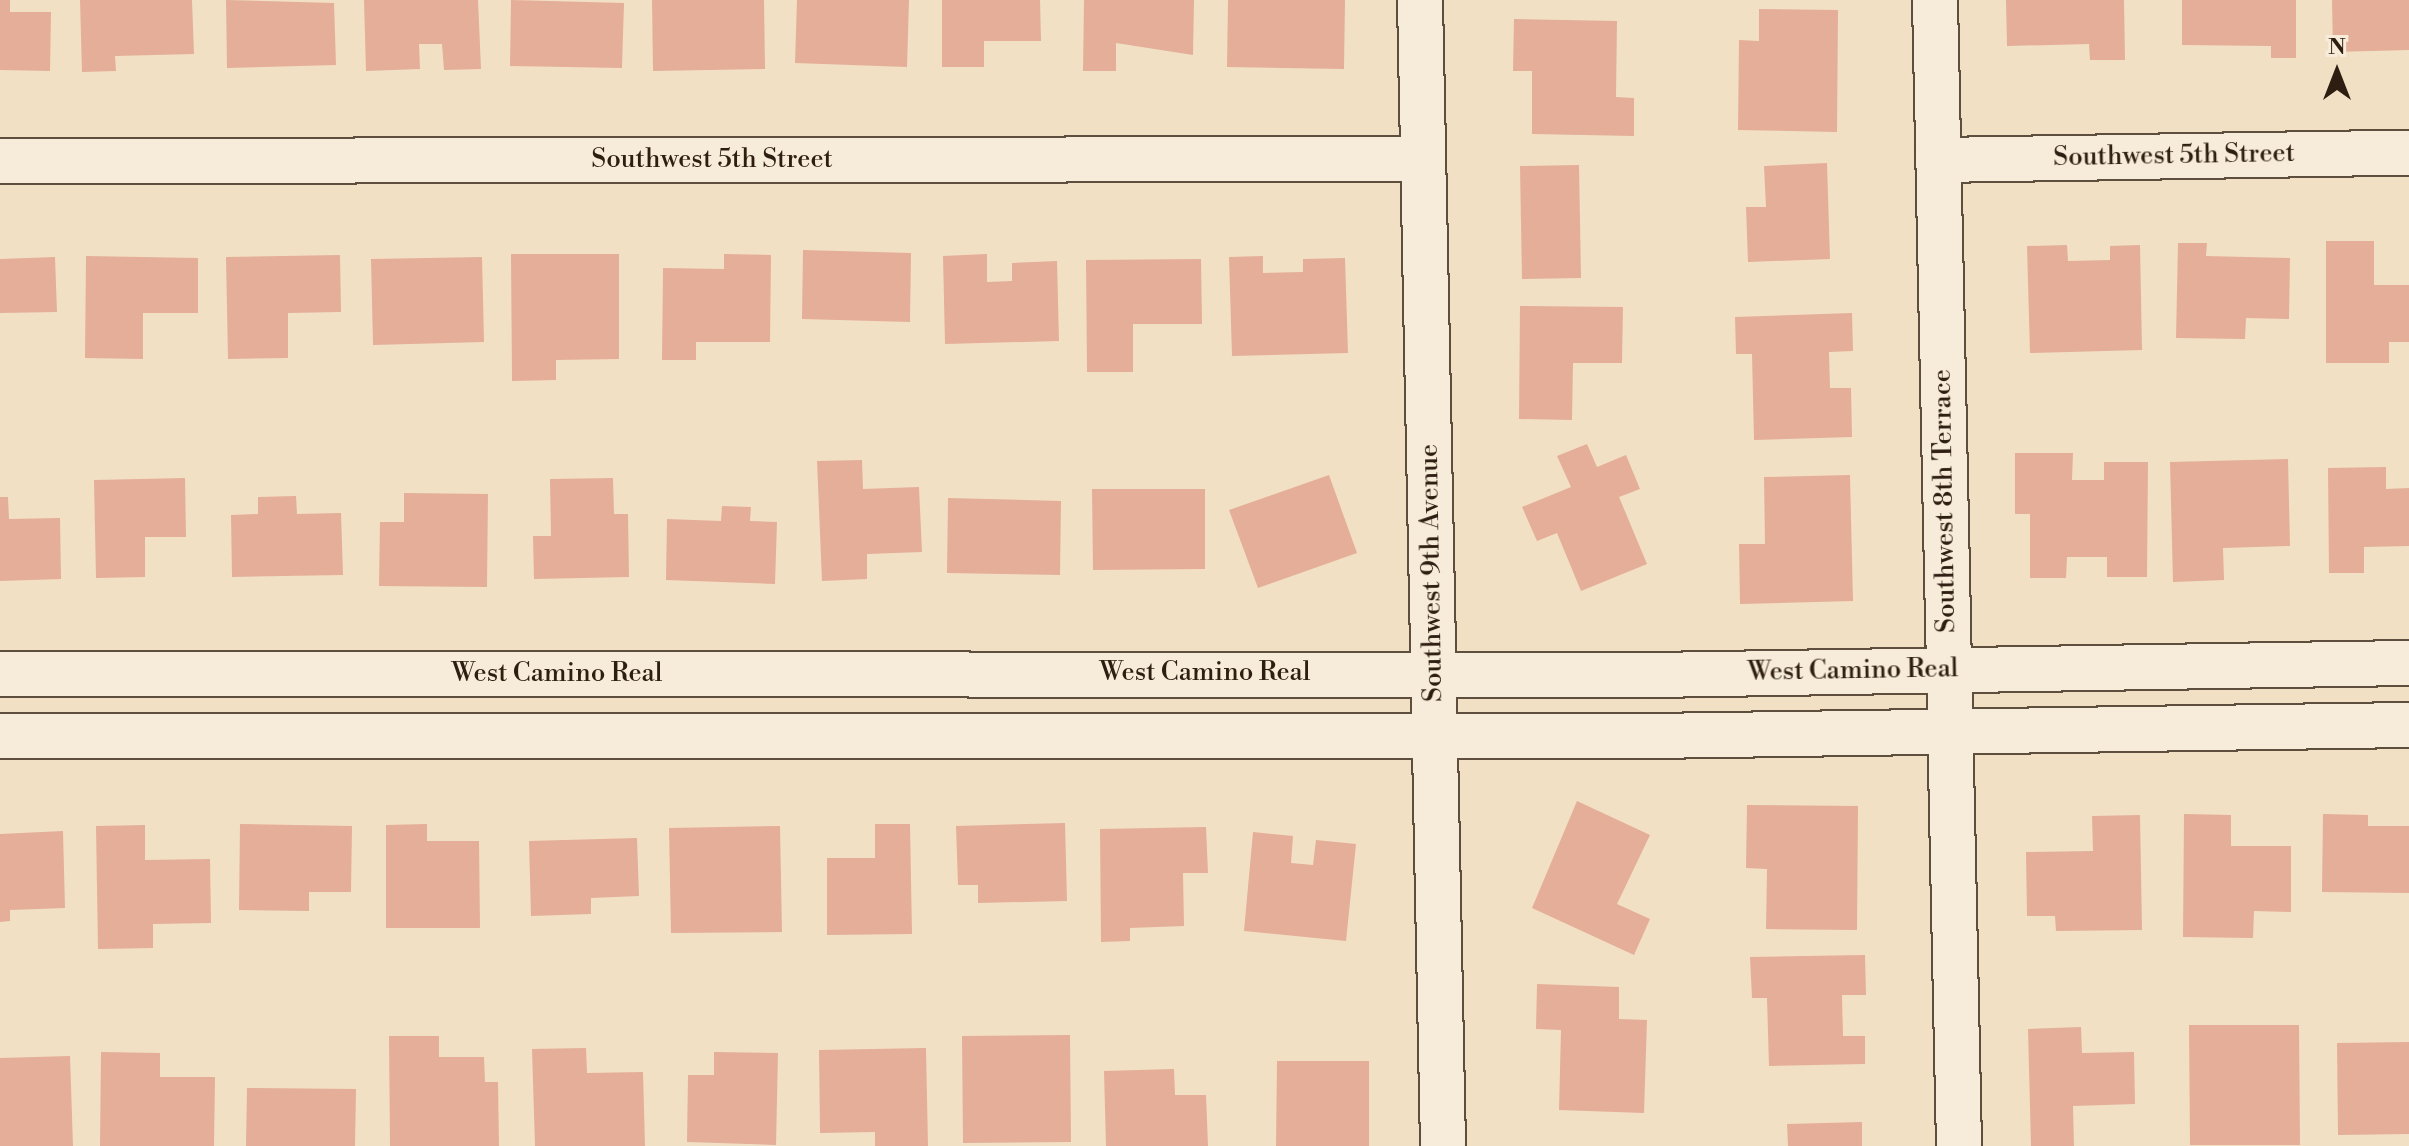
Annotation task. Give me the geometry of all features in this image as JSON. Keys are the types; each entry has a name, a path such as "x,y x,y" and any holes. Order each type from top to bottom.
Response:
{"street":[{"name":"Southwest 9th Avenue","path":"1420,0 1443,1146"},
{"name":"Southwest 8th Terrace","path":"1935,0 1959,1146"},
{"name":"Southwest 5th Street","path":"1938,160 2409,153"},
{"name":"Southwest 5th Street","path":"0,161 1423,159"},
{"name":"West Camino Real","path":"0,674 1948,670 2409,663"},
{"path":"288,736 289,674"},
{"path":"0,736 1950,732 2409,725"}],"building":[{"path":"0,0 10,0 10,12 51,12 50,71 0,70"},
{"path":"80,0 192,0 194,54 115,56 116,71 82,72"},
{"path":"226,0 334,3 336,65 227,68"},
{"path":"364,0 478,0 481,69 444,70 442,44 419,44 420,69 366,71"},
{"path":"511,0 624,3 622,68 510,66"},
{"path":"652,0 764,0 765,69 653,71"},
{"path":"797,0 909,0 907,67 795,63"},
{"path":"942,0 1040,0 1041,41 984,41 984,67 942,67"},
{"path":"1084,0 1194,0 1193,55 1116,43 1116,71 1083,71"},
{"path":"1228,0 1345,0 1344,69 1227,67"},
{"path":"2006,0 2124,0 2125,60 2090,60 2089,44 2007,46"},
{"path":"2182,0 2296,0 2296,58 2271,58 2271,46 2182,45"},
{"path":"2332,0 2409,0 2409,50 2333,52"},
{"path":"1759,9 1838,10 1837,132 1738,130 1739,40 1759,41"},
{"path":"1514,19 1617,21 1616,97 1634,98 1634,136 1532,134 1532,71 1513,71"},
{"path":"1827,163 1830,259 1748,262 1746,207 1766,207 1764,166"},
{"path":"1579,165 1581,278 1522,279 1520,166"},
{"path":"2326,241 2374,241 2374,285 2409,285 2409,342 2389,342 2389,363 2326,363"},
{"path":"2178,243 2207,243 2206,256 2290,258 2289,319 2246,318 2245,339 2176,338"},
{"path":"2067,245 2068,261 2110,260 2110,246 2140,245 2142,350 2030,353 2027,246"},
{"path":"803,250 911,253 910,322 802,319"},
{"path":"511,254 619,254 619,359 556,360 556,380 512,381"},
{"path":"724,254 771,255 770,342 696,342 696,360 662,360 663,268 724,269"},
{"path":"987,254 987,282 1012,281 1012,263 1057,261 1059,341 945,344 943,256"},
{"path":"340,255 341,312 288,313 288,358 228,359 226,257"},
{"path":"86,256 198,258 198,313 143,313 143,359 85,358"},
{"path":"1263,256 1263,273 1303,272 1303,259 1345,258 1348,353 1232,356 1229,257"},
{"path":"55,257 57,312 0,313 0,259"},
{"path":"482,257 484,342 373,345 371,259"},
{"path":"1201,259 1202,324 1133,324 1133,372 1087,372 1086,260"},
{"path":"1520,306 1623,307 1622,363 1573,363 1572,420 1519,419"},
{"path":"1852,313 1853,351 1829,352 1830,388 1851,388 1852,437 1754,440 1752,354 1736,354 1735,317"},
{"path":"1587,444 1597,467 1626,455 1640,489 1619,497 1647,564 1581,591 1557,533 1537,541 1522,507 1571,487 1557,456"},
{"path":"2015,453 2073,453 2072,480 2104,480 2104,462 2148,462 2147,577 2107,577 2107,557 2067,557 2066,578 2030,578 2030,514 2015,514"},
{"path":"2288,459 2290,546 2223,548 2224,580 2173,582 2170,462"},
{"path":"862,460 863,489 919,487 922,552 867,554 867,579 822,581 817,461"},
{"path":"2386,467 2386,489 2409,488 2409,546 2364,547 2364,573 2329,573 2328,468"},
{"path":"1329,475 1357,553 1258,588 1229,510"},
{"path":"1850,475 1853,601 1740,604 1739,544 1765,544 1764,477"},
{"path":"185,478 186,537 145,537 145,577 96,578 94,480"},
{"path":"613,478 614,514 628,514 629,577 534,579 533,536 551,536 550,479"},
{"path":"1092,489 1205,489 1205,569 1093,570"},
{"path":"404,493 488,494 487,587 379,586 380,522 404,522"},
{"path":"296,496 297,514 341,513 343,575 232,577 231,515 258,514 258,497"},
{"path":"0,497 8,497 9,519 60,518 61,579 0,581"},
{"path":"948,498 1061,501 1060,575 947,573"},
{"path":"722,506 751,507 750,521 777,522 775,584 666,580 667,519 721,521"},
{"path":"1577,801 1650,835 1617,904 1650,919 1634,955 1532,908"},
{"path":"1747,805 1858,806 1857,930 1766,929 1767,869 1746,868"},
{"path":"2184,814 2231,815 2231,846 2291,846 2291,912 2254,911 2253,938 2183,937"},
{"path":"2323,814 2368,815 2368,826 2409,826 2409,893 2322,892"},
{"path":"2140,815 2142,930 2056,931 2055,916 2027,916 2026,852 2093,851 2092,816"},
{"path":"1065,823 1067,901 978,903 978,885 958,885 956,826"},
{"path":"240,824 352,826 351,892 309,892 309,911 239,910"},
{"path":"427,824 427,841 479,841 480,928 386,928 386,825"},
{"path":"875,824 910,824 912,934 827,935 827,858 875,858"},
{"path":"145,825 145,860 210,859 211,923 153,924 153,948 98,949 96,826"},
{"path":"780,826 782,932 671,933 669,828"},
{"path":"1206,827 1208,873 1183,873 1184,926 1130,928 1130,941 1101,942 1100,829"},
{"path":"63,831 65,908 10,910 10,921 0,922 0,834"},
{"path":"1253,832 1293,836 1291,863 1313,865 1316,840 1356,844 1346,941 1244,931"},
{"path":"637,838 639,896 591,898 591,914 531,916 529,841"},
{"path":"1865,955 1866,995 1842,995 1843,1036 1865,1036 1865,1064 1769,1066 1767,998 1752,998 1750,957"},
{"path":"1537,984 1619,987 1619,1019 1647,1020 1644,1113 1559,1110 1561,1030 1536,1029"},
{"path":"2189,1025 2299,1025 2300,1145 2190,1145"},
{"path":"2081,1027 2082,1053 2134,1052 2135,1104 2073,1106 2074,1146 2031,1146 2028,1029"},
{"path":"1070,1035 1071,1142 963,1143 962,1036"},
{"path":"389,1036 439,1036 439,1057 484,1057 485,1082 498,1082 499,1146 390,1146"},
{"path":"2409,1042 2409,1134 2338,1135 2337,1043"},
{"path":"586,1048 587,1073 643,1072 645,1146 535,1146 532,1049"},
{"path":"926,1048 928,1146 875,1146 875,1132 820,1133 819,1050"},
{"path":"101,1052 160,1053 160,1077 215,1077 214,1146 100,1146"},
{"path":"714,1052 778,1053 776,1145 687,1142 688,1075 714,1075"},
{"path":"70,1056 73,1146 0,1146 0,1058"},
{"path":"1277,1061 1369,1061 1369,1146 1276,1146"},
{"path":"1174,1069 1175,1095 1206,1095 1208,1146 1106,1146 1104,1071"},
{"path":"247,1088 356,1089 355,1146 246,1146"},
{"path":"1862,1122 1862,1146 1788,1146 1787,1124"}]}
